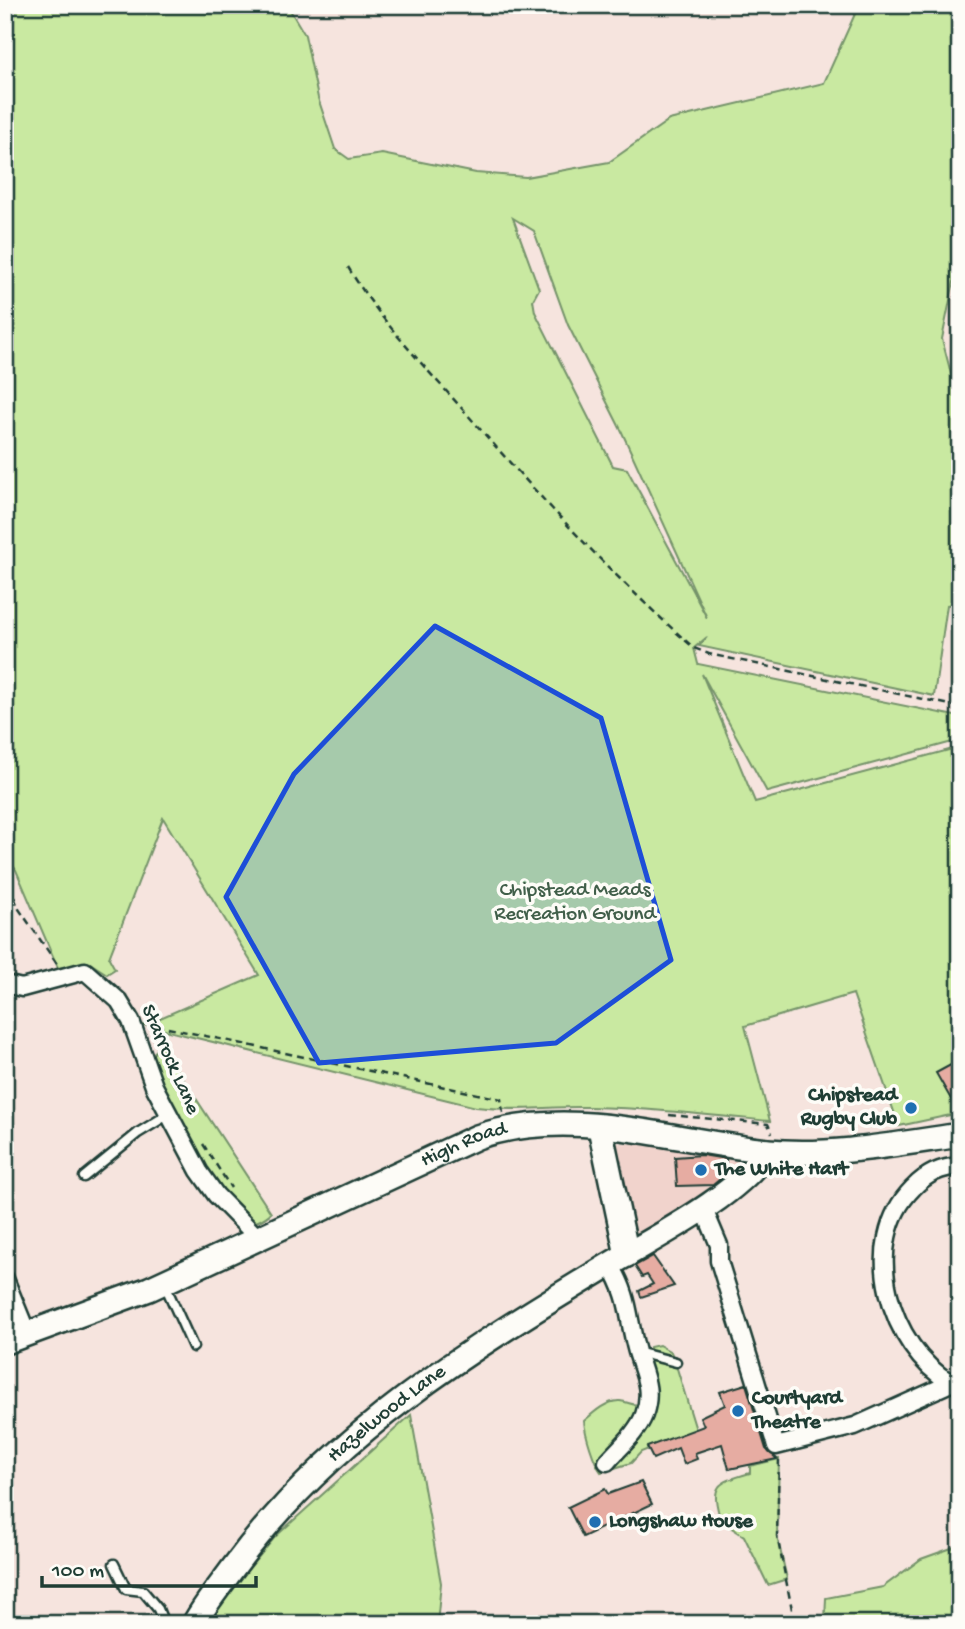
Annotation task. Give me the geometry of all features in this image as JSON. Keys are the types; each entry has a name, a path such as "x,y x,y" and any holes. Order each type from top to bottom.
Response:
{"street":[{"name":"Starrock Lane","path":"5,984 22,989 85,971 93,975 120,1001 169,1114 199,1171 216,1195 258,1238"},
{"name":"High Road","path":"5,1342 164,1282 499,1130 521,1125 548,1124 671,1135 767,1151 845,1149 960,1135"},
{"path":"600,1128 618,1260 637,1352 648,1378 649,1392 644,1415 607,1462"},
{"name":"Hazelwood Lane","path":"194,1624 271,1519 345,1445 406,1394 703,1207 751,1171 767,1151"},
{"path":"957,1381 932,1372 917,1354 897,1318 886,1283 884,1249 890,1223 901,1200 933,1172 960,1166"},
{"path":"703,1207 719,1245 719,1261 776,1447 855,1426 957,1381"},
{"path":"5,1279 27,1333"}],"lane":[{"path":"84,1177 138,1133 169,1114"},
{"path":"164,1282 193,1347"},
{"path":"637,1352 676,1362"},
{"path":"114,1564 125,1588 143,1591 158,1609 164,1624"}],"path":[{"path":"348,267 375,308 495,447 577,534 694,648 709,654 960,707"},
{"path":"5,875 19,909 65,976"},
{"path":"142,1052 150,1049 159,1026 501,1099 503,1116"},
{"path":"201,1143 237,1197"},
{"path":"776,1447 781,1468 777,1536 795,1624"}],"highlighted area":[{"path":"435,626 601,718 671,960 556,1043 319,1063 226,897 294,774"}],"shaded area":[{"path":"612,1143 674,1145 754,1157 727,1184 631,1247"}],"green space":[{"name":"Chipstead Meads Recreation Ground","path":"5,5 287,5 305,35 318,98 335,149 349,159 382,154 476,173 526,177 609,162 669,120 824,83 859,5 960,5 960,252 942,339 960,408 960,603 947,605 934,696 699,646 707,637 694,648 698,664 960,717 960,740 767,792 702,674 755,802 960,747 960,1113 899,1126 853,994 745,1026 770,1121 611,1108 476,1107 144,1025 259,975 163,818 109,958 115,969 107,974 90,963 58,968 16,870 5,854","holes":["513,218 534,231 568,325 620,428 707,618 627,469 613,466 535,312 533,300 539,289"]},
{"path":"161,1045 271,1213 257,1222 252,1222 240,1214 225,1198 178,1121 150,1057"},
{"path":"659,1345 671,1352 696,1430 641,1452 631,1463 601,1472 590,1448 584,1421 600,1408 615,1401 643,1404 644,1370 651,1359 650,1347"},
{"path":"411,1415 441,1583 437,1624 209,1624 218,1606 275,1537"},
{"path":"779,1459 777,1536 787,1579 768,1585 744,1536 721,1521 716,1493 723,1483 750,1473 750,1466"},
{"path":"960,1545 960,1624 801,1624 800,1621 825,1621 826,1598 883,1587 921,1559"}],"building":[{"path":"960,1060 960,1115 936,1073"},
{"name":"The White Hart","path":"702,1155 726,1159 726,1174 713,1185 677,1186 675,1157"},
{"path":"653,1256 674,1286 641,1297 639,1291 653,1284 647,1275 642,1277 635,1266"},
{"path":"746,1384 766,1449 777,1459 729,1469 722,1444 695,1453 697,1459 684,1464 678,1448 653,1459 647,1447 704,1426 700,1417 725,1405 720,1392"},
{"name":"Longshaw House","path":"641,1482 652,1504 583,1537 568,1507 605,1489 608,1494"}],"place":[{"name":"Chipstead Rugby Club","path":"911,1108"},
{"name":"The White Hart","path":"701,1170"},
{"name":"Courtyard Theatre","path":"738,1411"},
{"name":"Longshaw House","path":"595,1522"}]}
